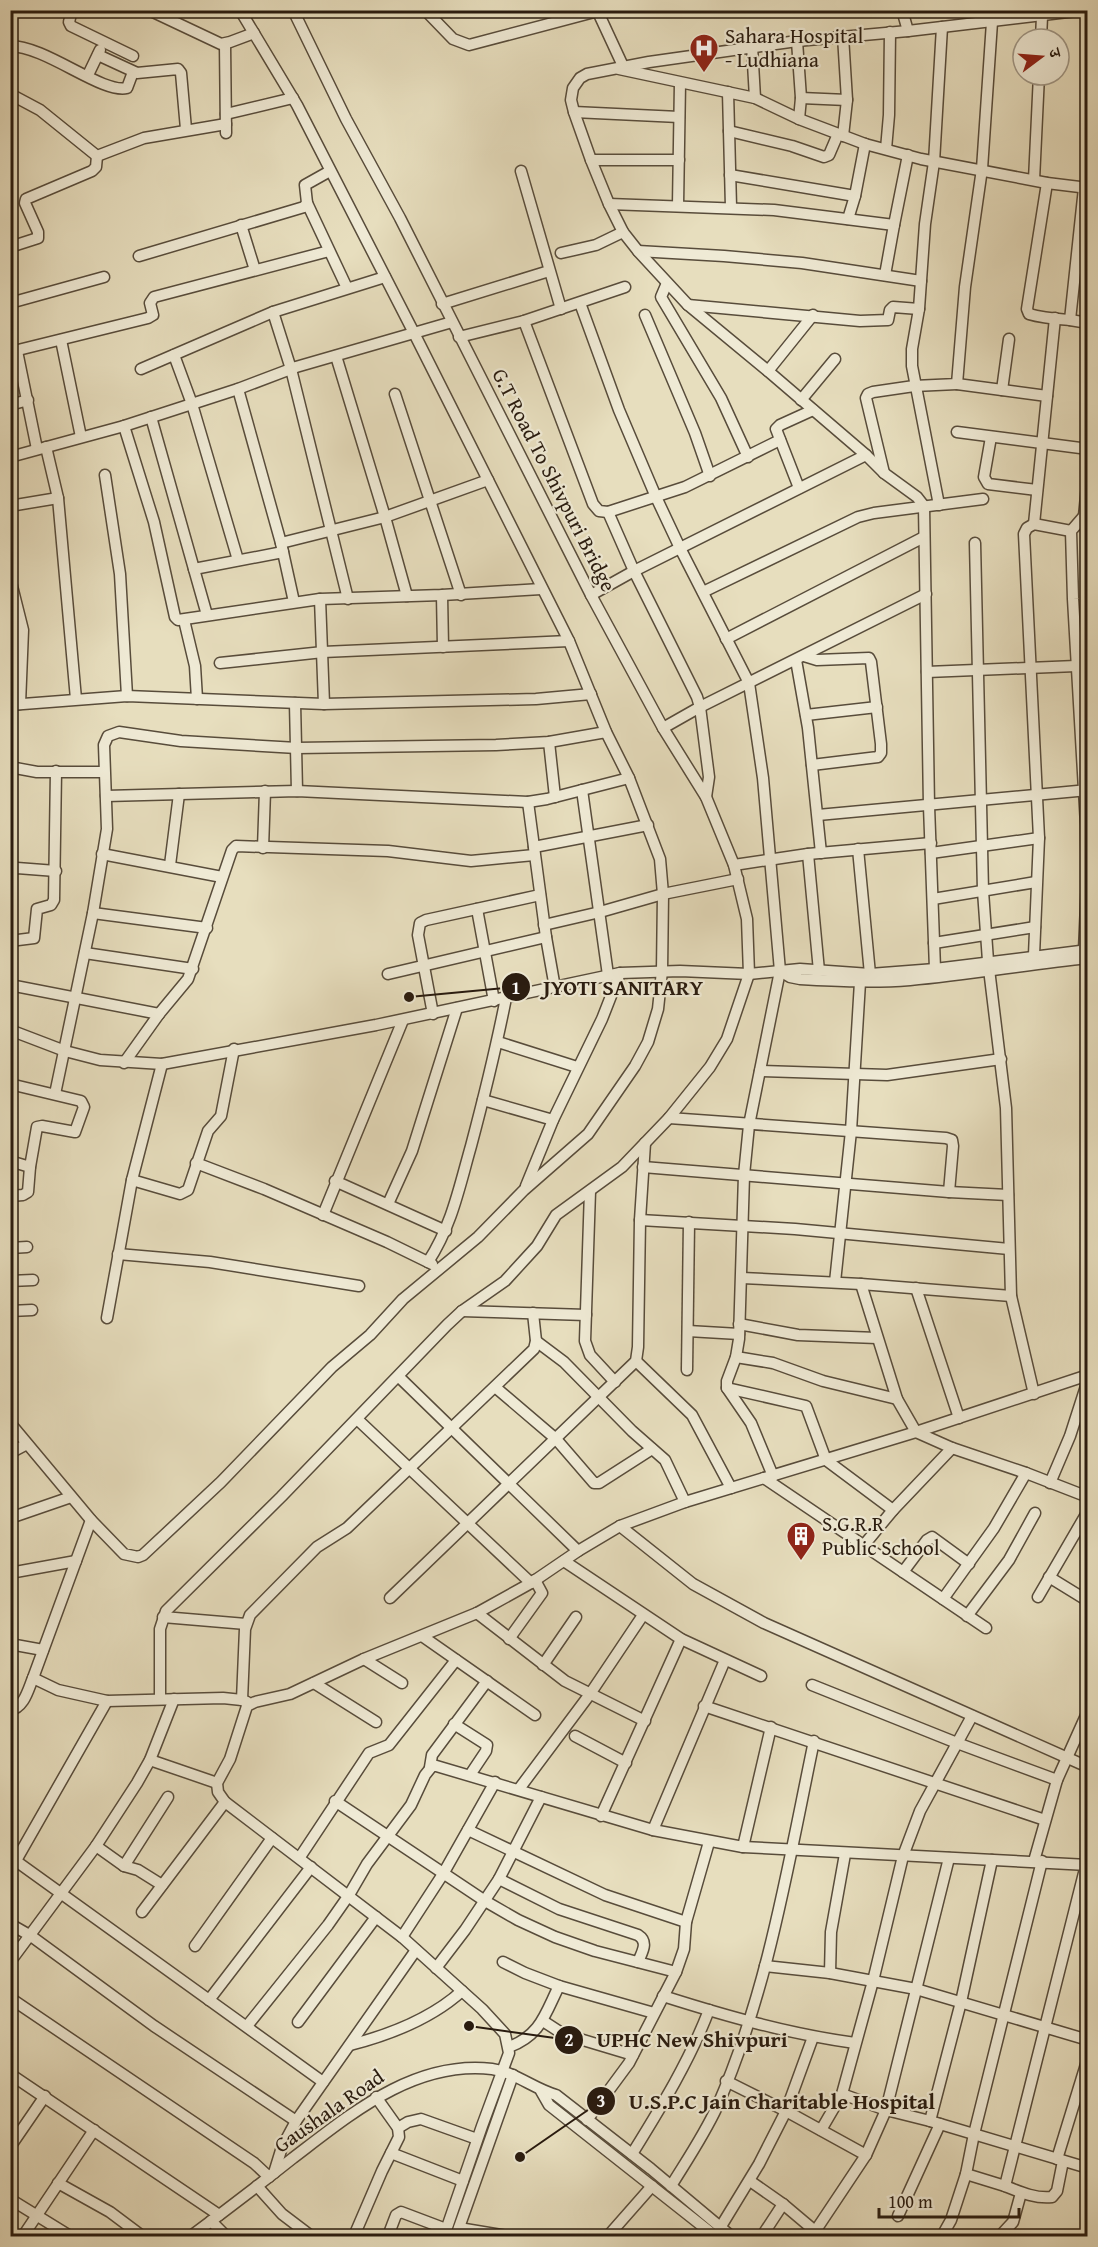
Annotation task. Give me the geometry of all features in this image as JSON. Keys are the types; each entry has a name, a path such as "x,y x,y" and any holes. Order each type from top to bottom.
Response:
{"street":[{"path":"72,10 70,25 133,56"},
{"path":"149,10 215,42 225,44 254,33"},
{"path":"10,1423 91,1520 124,1554 138,1557 143,1555 221,1482 332,1367 370,1335 403,1299 483,1232 525,1190 588,1134 635,1066 648,1042 656,1018 662,971 663,894 660,859 629,778 606,732 569,641 414,333 293,98 240,10"},
{"name":"G.T Road To Shivpuri Bridge","path":"293,10 346,119 400,218 442,304 448,323 459,337 591,595 663,728 706,797 738,879 747,919 750,974"},
{"path":"425,10 453,39 469,45 598,11 618,67"},
{"path":"902,10 908,31"},
{"path":"935,969 929,806 924,506 917,497 884,473 768,371 688,305 638,251 623,232 609,204 574,112 572,94 580,78 587,74 618,67 752,46 992,22 1029,14 1042,16 1085,10"},
{"path":"1042,16 1042,27"},
{"path":"957,384 965,287 982,169 992,22"},
{"path":"939,505 914,386 912,350 919,309 925,224 934,162 942,27"},
{"path":"886,149 889,116 890,32"},
{"path":"729,131 792,146 824,157 830,155 840,135 847,100 843,36"},
{"path":"87,75 103,41"},
{"path":"797,41 801,98 799,119"},
{"path":"225,44 226,123"},
{"path":"10,46 34,50 101,83 123,89 129,86 133,72"},
{"path":"752,46 755,98"},
{"path":"98,55 133,72 178,69 186,129"},
{"path":"618,67 755,98 799,119 864,144 934,162 1086,188 1071,320"},
{"path":"678,205 680,82"},
{"path":"1034,180 1038,87"},
{"path":"728,92 731,207"},
{"path":"10,94 40,110 97,156"},
{"path":"97,156 144,138 226,123 293,98"},
{"path":"801,98 847,100"},
{"path":"574,112 679,117"},
{"path":"848,219 855,196 864,144"},
{"path":"885,275 908,155"},
{"path":"10,247 38,238 38,232 25,203 26,199 92,171 97,165 97,156"},
{"path":"591,160 679,160"},
{"path":"330,171 305,185 307,203 347,288"},
{"path":"521,171 561,309"},
{"path":"730,175 855,196"},
{"path":"1047,183 1026,309 1029,314 1033,315 1088,323"},
{"path":"139,256 304,207 307,203"},
{"path":"609,204 774,210 894,225"},
{"path":"241,225 255,270"},
{"path":"561,254 596,245 623,232"},
{"path":"76,699 58,498 41,448 14,352 148,318 153,315 150,303 154,297 329,251"},
{"path":"638,251 802,263 921,281"},
{"path":"442,304 549,271"},
{"path":"10,303 104,277"},
{"path":"141,369 273,312 384,277"},
{"path":"667,283 661,297 721,398 748,457"},
{"path":"459,337 524,321 625,287"},
{"path":"580,303 619,410 656,497 749,683 763,778 780,972 749,1125 744,1175 739,1329 736,1357 727,1381 728,1388 751,1423 768,1477 986,1628"},
{"path":"688,305 884,321 889,318 893,307 919,309"},
{"path":"273,312 291,369 348,599"},
{"path":"645,315 695,433 710,476"},
{"path":"768,371 813,315"},
{"path":"1034,524 1054,318"},
{"path":"524,321 593,504 599,511 608,512 656,497 710,476 780,440"},
{"path":"10,457 124,426 238,389 291,369 448,323"},
{"path":"1002,390 1009,339"},
{"path":"61,340 81,437"},
{"path":"174,355 192,404 238,560"},
{"path":"336,356 407,596"},
{"path":"801,400 835,359"},
{"path":"884,473 866,398 868,394 914,386 957,384 1047,396"},
{"path":"238,389 282,548 294,602"},
{"path":"395,394 461,594"},
{"path":"10,405 28,400"},
{"path":"799,488 776,429 780,424 813,410"},
{"path":"151,417 207,615"},
{"path":"124,426 154,522 175,617 178,620 320,599 442,596 541,589"},
{"path":"957,432 1088,449"},
{"path":"991,436 985,481 988,484 1037,490"},
{"path":"591,595 634,571 866,455"},
{"path":"105,475 120,574 127,696"},
{"path":"1086,953 1086,790 1076,666 1071,531 1086,517 1088,476"},
{"path":"194,569 238,560 385,517 488,480"},
{"path":"10,506 58,498"},
{"path":"703,592 858,517 924,506 983,500"},
{"path":"608,512 634,571 690,679 700,706 709,777 706,797"},
{"path":"1034,955 1039,838 1024,534 1034,524 1071,531"},
{"path":"726,639 924,537"},
{"path":"975,543 982,801 982,891 985,935 1006,1118 1011,1296 1034,1394"},
{"path":"10,578 23,630 15,704 127,696 324,704 536,699 591,694"},
{"path":"663,728 700,706 926,594"},
{"path":"442,596 443,647"},
{"path":"320,599 324,704"},
{"path":"184,620 195,666 196,699"},
{"path":"220,663 323,652 569,641"},
{"path":"800,658 817,660 869,658 877,707 882,749 880,755 813,765"},
{"path":"800,658 822,853"},
{"path":"927,672 1076,666"},
{"path":"295,703 297,791"},
{"path":"806,715 877,707"},
{"path":"55,1094 93,913 107,829 104,745 108,736 119,732 181,741 297,748 429,747 549,742 606,732"},
{"path":"549,742 555,797"},
{"path":"10,767 23,770 104,772"},
{"path":"10,941 34,938 37,909 51,905 54,900 56,771"},
{"path":"106,796 297,791 528,802 629,778"},
{"path":"582,790 608,975"},
{"path":"818,815 1086,790"},
{"path":"263,848 265,791"},
{"path":"170,866 179,794"},
{"path":"528,802 544,925 555,988"},
{"path":"124,1063 159,1014 188,979 233,848 242,846 388,851 471,861 534,851 648,825"},
{"path":"734,865 771,858 858,849 982,846 1039,838"},
{"path":"858,849 870,974"},
{"path":"102,854 222,877"},
{"path":"808,854 819,971"},
{"path":"10,869 56,871"},
{"path":"544,925 663,894 738,879"},
{"path":"933,899 1036,882"},
{"path":"433,1014 418,934 420,923 540,895"},
{"path":"477,909 494,1000"},
{"path":"93,913 207,928"},
{"path":"934,943 1035,927"},
{"path":"388,974 546,937"},
{"path":"85,953 193,969"},
{"path":"780,972 790,977 860,982 908,980 988,966 1034,955 1086,953"},
{"path":"10,1030 65,1051 100,1060 162,1064 234,1049 403,1020 620,973 680,971 750,974 800,969 870,974 1031,963 1086,953"},
{"path":"525,1190 553,1120 602,1019 620,973"},
{"path":"160,1699 160,1629 163,1617 462,1311 505,1281 537,1246 556,1215 614,1174 669,1118 710,1067 723,1046 750,974"},
{"path":"835,1282 847,1183 856,1076 860,982"},
{"path":"10,985 159,1014"},
{"path":"428,1262 446,1231 498,1042 506,998"},
{"path":"388,1204 412,1151 457,1008"},
{"path":"323,1215 335,1181 403,1020"},
{"path":"498,1042 577,1067"},
{"path":"132,1180 183,1194 190,1187 208,1131 221,1116 234,1049"},
{"path":"760,1071 856,1076 887,1075 1001,1059"},
{"path":"106,1318 132,1180 162,1064"},
{"path":"10,1084 84,1103 77,1129 72,1133 42,1126 37,1127 28,1192 23,1195 10,1196"},
{"path":"483,1100 553,1120"},
{"path":"669,1118 949,1139 953,1146 949,1192"},
{"path":"390,1598 636,1361 640,1220 645,1143"},
{"path":"10,1161 30,1167"},
{"path":"196,1163 264,1189 440,1268"},
{"path":"643,1167 1008,1195"},
{"path":"335,1181 446,1231"},
{"path":"590,1191 585,1341 590,1355 615,1382"},
{"path":"640,1220 841,1233 1009,1249"},
{"path":"687,1370 689,1222"},
{"path":"10,1248 27,1247"},
{"path":"118,1254 210,1262 359,1286"},
{"path":"741,1278 835,1282 1011,1296"},
{"path":"10,1281 33,1280"},
{"path":"861,1284 897,1399 916,1432 952,1448 1088,1497"},
{"path":"916,1288 959,1418"},
{"path":"10,1311 32,1310"},
{"path":"462,1311 586,1315"},
{"path":"388,2236 396,2215 401,2212 445,2233 509,2054 505,2034 462,1991 402,1937 225,1802 218,1792 217,1783 230,1759 245,1709 246,1624 250,1615 317,1547 347,1528 534,1349 536,1341 533,1313"},
{"path":"688,1330 739,1329 798,1335 877,1338"},
{"path":"536,1341 564,1362 598,1398 660,1456 668,1466 685,1502"},
{"path":"736,1357 772,1363 823,1381 897,1399"},
{"path":"636,1361 692,1415 731,1488"},
{"path":"33,1678 58,1690 106,1701 174,1699 246,1702 290,1694 364,1659 477,1613 533,1582 620,1526 685,1502 916,1432 1088,1375"},
{"path":"399,1377 578,1551"},
{"path":"1050,1483 1067,1446 1088,1380"},
{"path":"495,1387 556,1439 596,1483 652,1449"},
{"path":"728,1388 806,1406 826,1460 893,1510"},
{"path":"357,1419 467,1524 533,1582 542,1593 509,1639"},
{"path":"10,1453 27,1444"},
{"path":"864,1545 893,1510 952,1448"},
{"path":"943,1599 994,1528 1026,1473"},
{"path":"10,1518 71,1497"},
{"path":"1038,1597 1088,1511"},
{"path":"967,1616 1009,1560 1035,1513"},
{"path":"10,1710 18,1708 21,1704 33,1678 91,1520"},
{"path":"620,1526 693,1584 727,1604 764,1623 1088,1767"},
{"path":"903,1572 927,1540 932,1537 969,1564"},
{"path":"564,1561 681,1639 761,1676"},
{"path":"10,1573 76,1562"},
{"path":"1049,1577 1088,1601"},
{"path":"477,1613 543,1665 590,1694 645,1721"},
{"path":"519,1789 590,1694 643,1615"},
{"path":"163,1617 246,1624"},
{"path":"543,1665 576,1617"},
{"path":"422,1636 536,1715"},
{"path":"601,1816 681,1639"},
{"path":"10,1644 43,1650"},
{"path":"364,1659 402,1683"},
{"path":"300,1857 369,1753 389,1745 456,1660"},
{"path":"653,1830 725,1660"},
{"path":"247,2026 328,1925 349,1895 367,1864 411,1805 430,1767 432,1755 487,1682"},
{"path":"314,1683 376,1722"},
{"path":"812,1685 1057,1780"},
{"path":"10,1962 96,1846 150,1760 174,1699"},
{"path":"106,1701 13,1866 62,1894 323,2082"},
{"path":"704,1706 1045,1820"},
{"path":"942,2236 951,2220 966,2174 1038,1861 1045,1820 1066,1757 1088,1711"},
{"path":"820,2130 842,2094 873,1981 903,1856 920,1811 972,1716"},
{"path":"454,1724 487,1745 486,1751 470,1775"},
{"path":"743,1848 771,1727"},
{"path":"575,1736 626,1763"},
{"path":"671,2186 717,2106 749,2022 765,1966 814,1741"},
{"path":"150,1760 217,1783"},
{"path":"430,1767 436,1766 495,1782 653,1830 743,1848 992,1860 1087,1862 1005,2186"},
{"path":"402,1937 443,1874 495,1782"},
{"path":"124,1866 168,1797"},
{"path":"436,1968 499,1879 541,1797"},
{"path":"335,1801 443,1874 518,1920 555,1937 595,1951 676,1972"},
{"path":"142,1912 225,1802"},
{"path":"468,1830 605,1895 687,1922"},
{"path":"195,1946 272,1838"},
{"path":"587,2120 633,2055 676,1972 684,1949 687,1922 709,1842"},
{"path":"96,1846 124,1866 138,1870 162,1886"},
{"path":"830,1973 831,1932 845,1854"},
{"path":"750,2181 783,2204 813,2234 866,2155 886,2110 949,1858"},
{"path":"898,2216 935,2122 992,1860"},
{"path":"209,2000 312,1867"},
{"path":"499,1879 559,1909 638,1935 645,1946 639,1962"},
{"path":"298,2022 376,1917"},
{"path":"10,1924 31,1936 154,2026 296,2121"},
{"path":"10,1998 272,2175 282,2147 296,2121 416,1950"},
{"path":"503,1962 559,1986 654,2013"},
{"path":"765,1966 830,1973 916,1989 1088,2040"},
{"path":"509,2047 529,2037 543,2021 559,1986"},
{"path":"350,2045 374,2038 434,2012 462,1991"},
{"path":"663,1996 749,2022 813,2037 855,2043"},
{"path":"632,2154 680,2076 696,2045 709,2010"},
{"path":"543,2021 563,2034 633,2055"},
{"path":"718,2232 750,2181 786,2111 813,2037"},
{"path":"966,2174 1021,2193 1048,2198 1055,2196 1060,2160 1088,2058"},
{"name":"Gaushala Road","path":"191,2236 376,2097 418,2079 454,2070 480,2069 502,2071 541,2091 556,2095 671,2186 718,2232"},
{"path":"10,2074 94,2130 215,2218 226,2236"},
{"path":"507,2236 458,2232 513,2075"},
{"path":"726,2081 866,2155"},
{"path":"541,2091 549,2105 652,2186 718,2232 731,2236"},
{"path":"842,2094 886,2110 974,2133 1088,2168"},
{"path":"10,2147 45,2096"},
{"path":"354,2236 399,2137 398,2128 376,2097"},
{"path":"398,2128 408,2122 421,2119 477,2139"},
{"path":"23,2236 94,2130"},
{"path":"391,2153 462,2181"},
{"path":"58,2183 110,2212 142,2236"},
{"path":"257,2186 282,2214 311,2236"},
{"path":"608,2236 652,2186"},
{"path":"1002,2236 1013,2222 1021,2193"},
{"path":"10,2199 70,2236"},
{"path":"762,2236 783,2204"}],"place":[{"name":"Sahara Hospital - Ludhiana","path":"704,74"},
{"name":"JYOTI SANITARY","path":"409,997"},
{"name":"S.G.R.R Public School","path":"801,1562"},
{"name":"UPHC New Shivpuri","path":"469,2026"},
{"name":"U.S.P.C Jain Charitable Hospital","path":"520,2157"}]}
